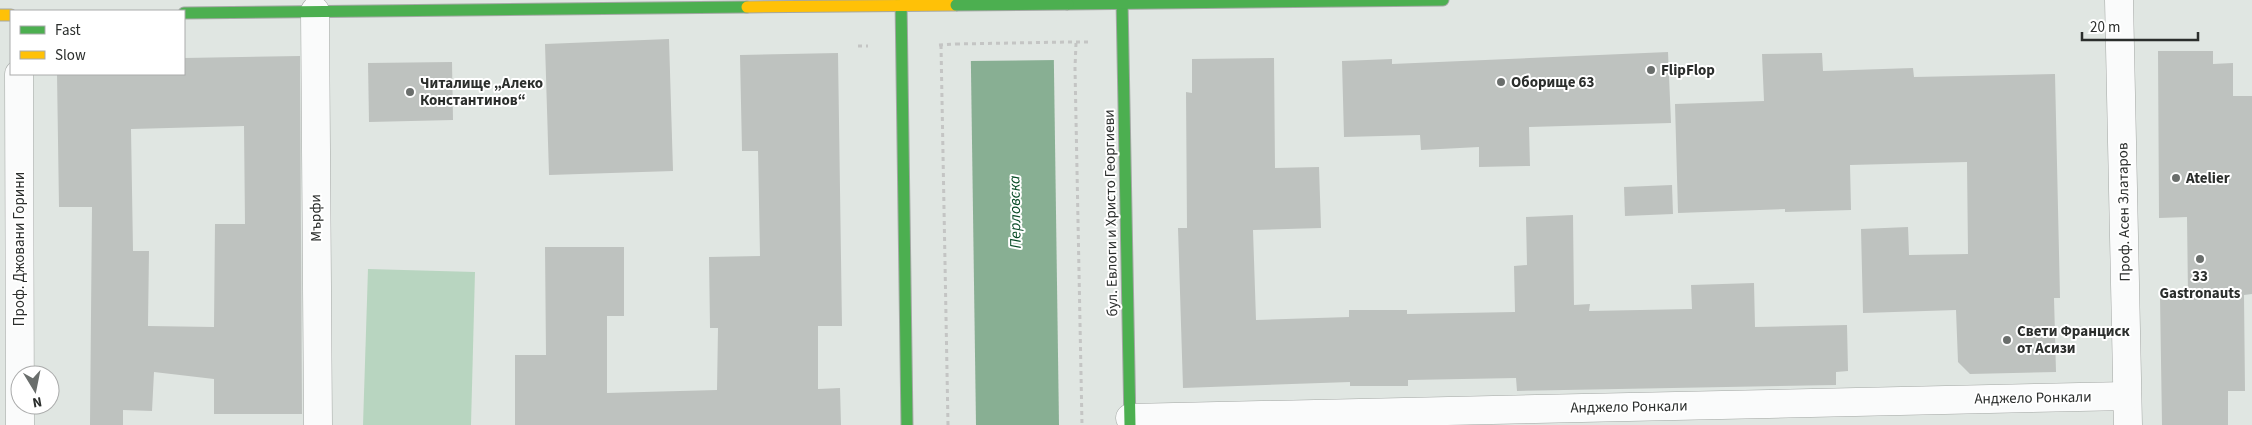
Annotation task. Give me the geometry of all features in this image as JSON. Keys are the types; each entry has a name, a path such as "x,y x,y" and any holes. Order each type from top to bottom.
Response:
{"street":[{"path":"185,13 901,2 1068,4 1443,0"},
{"name":"Проф. Асен Златаров","path":"2119,0 2128,425"},
{"path":"901,2 907,425"},
{"name":"бул. Евлоги и Христо Георгиеви","path":"1122,2 1130,422"},
{"name":"Мърфи","path":"314,11 318,425"},
{"name":"Проф. Джовани Горини","path":"19,75 20,425"},
{"name":"Анджело Ронкали","path":"1130,422 2127,396"}],"path":[{"path":"932,45 1089,42"},
{"path":"1076,43 1082,425"},
{"path":"941,44 948,425"}],"shaded area":[{"path":"368,269 475,272 471,425 363,425"}],"water":[{"name":"Перловска","path":"970,0 1053,0 1059,425 976,425"}],"pier":[{"path":"967,0 1056,0 1057,60 968,61"}],"building":[{"path":"669,39 673,171 549,175 545,44"},
{"path":"2158,51 2213,51 2213,64 2233,63 2233,96 2252,96 2252,294 2244,295 2245,391 2228,391 2228,425 2162,425 2160,296 2188,295 2187,217 2159,218"},
{"path":"1668,52 1671,123 1529,127 1530,166 1479,167 1479,147 1421,150 1420,135 1344,137 1342,61 1392,59 1392,64"},
{"path":"838,53 842,326 818,326 818,389 840,388 841,425 515,425 515,355 546,355 545,247 624,247 624,316 607,316 607,393 717,390 718,328 710,328 709,257 760,256 758,151 742,151 740,55"},
{"path":"1822,53 1823,71 1913,68 1914,77 2055,74 2060,298 2054,298 2056,372 1970,374 1958,362 1956,310 1863,313 1861,229 1908,227 1909,255 1968,254 1967,162 1850,165 1851,210 1785,212 1785,209 1678,213 1675,104 1764,101 1762,54"},
{"path":"300,56 302,414 214,414 214,379 154,372 152,411 123,410 123,425 90,425 92,207 59,207 57,75 185,75 185,58","holes":["244,126 245,224 215,224 214,327 148,326 149,251 133,251 131,129"]},
{"path":"1274,58 1275,168 1319,167 1321,228 1253,230 1256,320 1349,317 1349,310 1407,310 1407,314 1515,312 1514,266 1527,265 1526,217 1573,215 1574,305 1590,304 1589,311 1692,309 1691,285 1754,283 1755,327 1847,325 1848,371 1836,372 1836,385 1517,391 1516,378 1408,380 1408,386 1350,386 1350,382 1183,388 1178,228 1187,228 1186,92 1192,93 1192,59"},
{"name":"Читалище „Алеко Константинов“","path":"452,62 453,120 369,122 368,63"},
{"path":"1672,185 1673,214 1625,216 1624,187"}],"traffic: fast":[{"path":"901,0 907,425"},
{"path":"1122,0 1130,425"},
{"path":"1068,4 1443,0"},
{"path":"956,5 1068,4"},
{"path":"185,13 747,7"}],"traffic: slow":[{"path":"747,7 956,5"},
{"path":"0,15 10,15"}],"place":[{"name":"FlipFlop","path":"1651,70"},
{"name":"Оборище 63","path":"1501,82"},
{"name":"Читалище „Алеко Константинов“","path":"410,92"},
{"name":"Atelier","path":"2176,178"},
{"name":"33 Gastronauts","path":"2200,259"},
{"name":"Свети Франциск от Асизи","path":"2007,340"}]}
